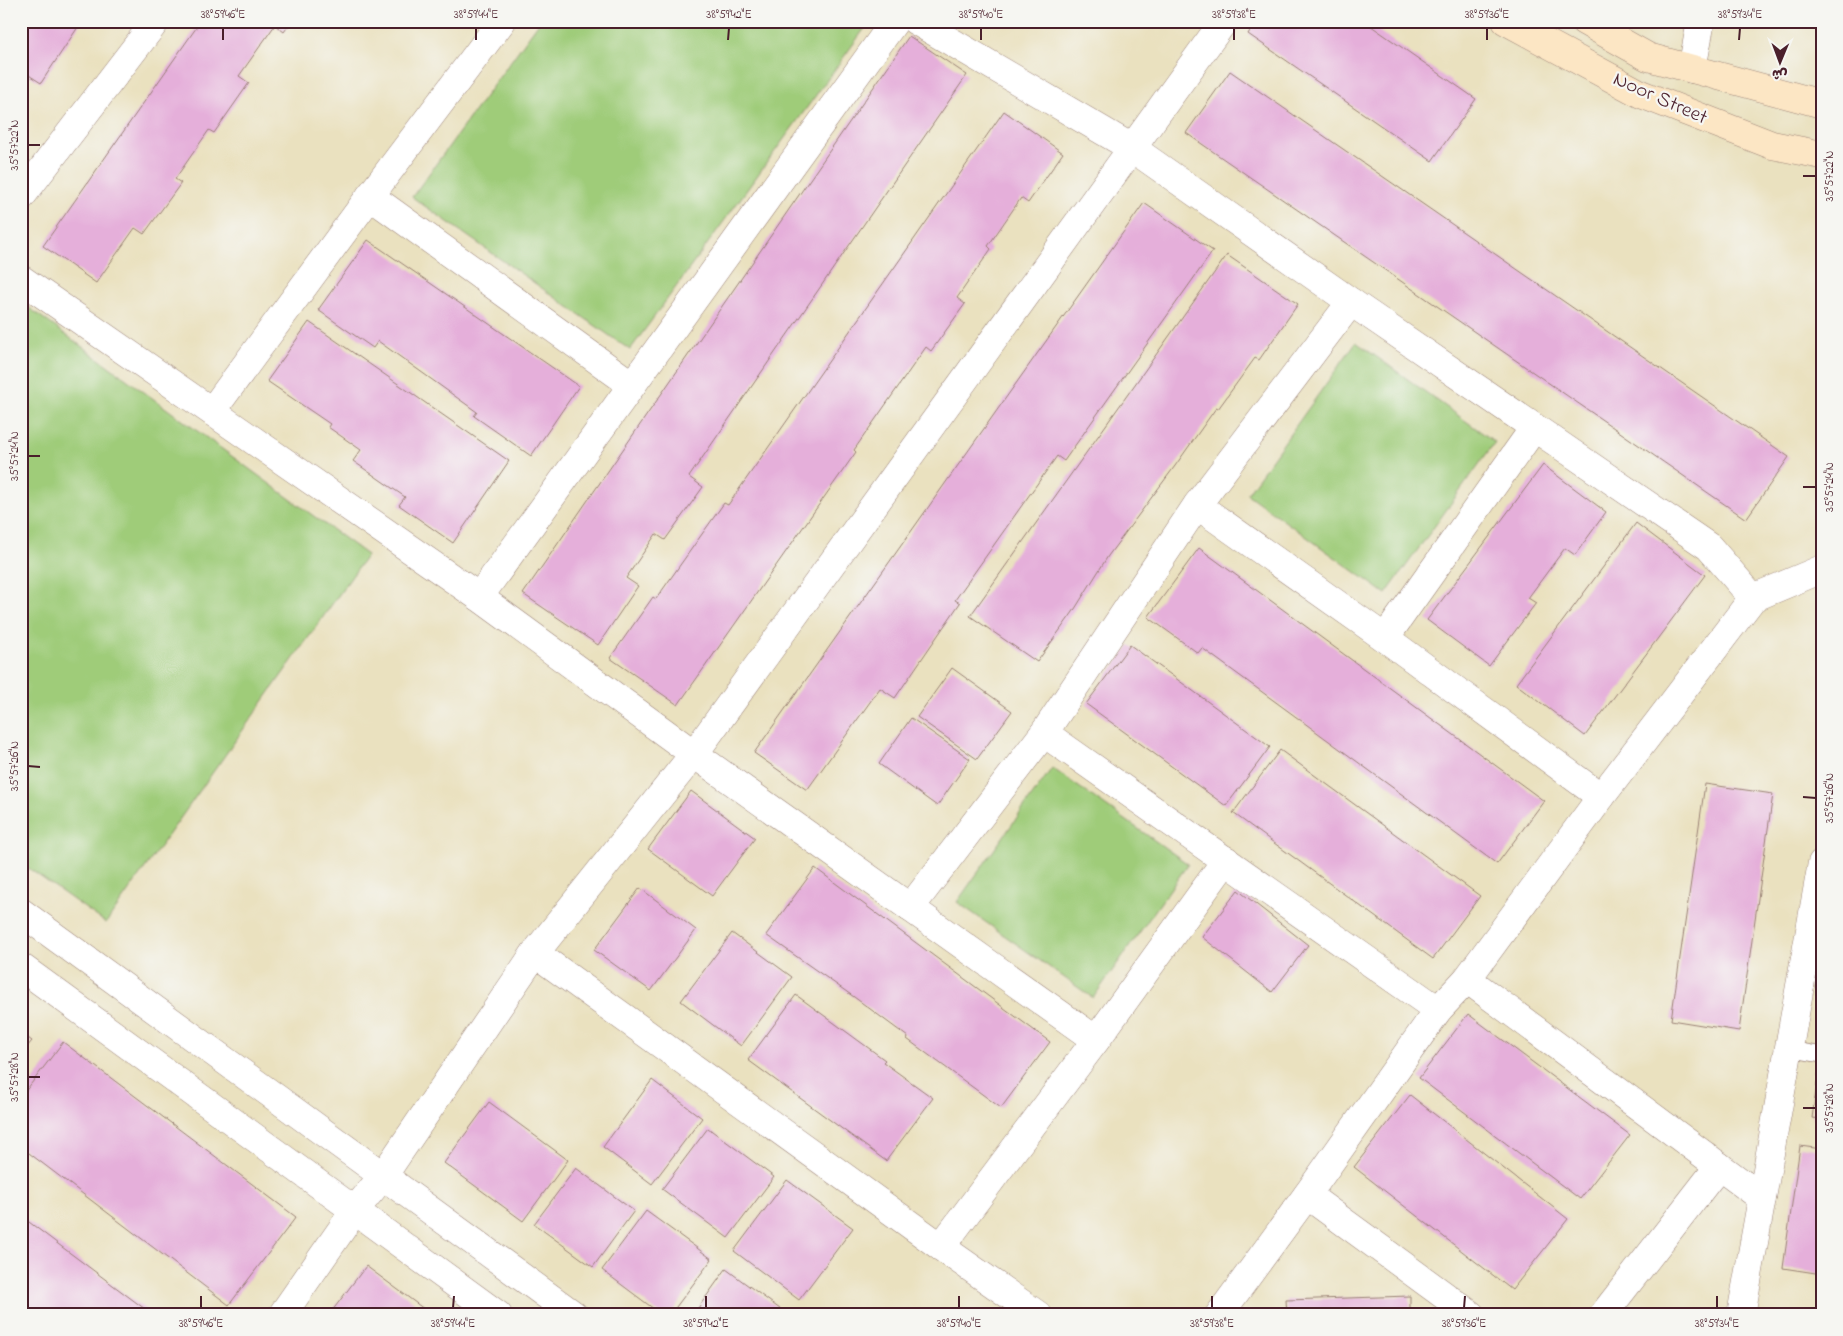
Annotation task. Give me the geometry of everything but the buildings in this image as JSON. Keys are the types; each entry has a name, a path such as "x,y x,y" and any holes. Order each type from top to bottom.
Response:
{"main road":[{"name":"Noor Street","path":"1506,21 1641,94 1772,145 1822,155"},
{"name":"Noor Street","path":"1584,21 1648,57 1822,104"}],"street":[{"path":"21,196 156,21"},
{"path":"212,411 370,196 502,21"},
{"path":"479,597 895,21"},
{"path":"916,21 1132,148 1351,302 1708,547 1753,598"},
{"path":"282,1315 355,1210 383,1176 536,953 694,754 1224,21"},
{"path":"1692,69 1701,21"},
{"path":"370,196 632,385"},
{"path":"21,279 479,597 694,754 1096,1040"},
{"path":"910,908 1044,733 1198,505 1351,302"},
{"path":"1385,638 1534,428"},
{"path":"1198,505 1385,638 1601,797"},
{"path":"1219,1315 1438,1010 1467,979 1601,797 1753,598 1822,569"},
{"path":"1044,733 1438,1010"},
{"path":"941,1247 1096,1040 1226,860"},
{"path":"1741,1315 1822,865"},
{"path":"21,912 574,1315"},
{"path":"536,953 941,1247 1038,1315"},
{"path":"21,967 498,1315"},
{"path":"1467,979 1762,1198"},
{"path":"1603,1315 1719,1166"},
{"path":"1307,1195 1471,1315"}],"lane":[{"path":"1789,1049 1822,1055"}],"green space":[{"path":"540,21 853,21 865,28 630,350 412,197"},
{"path":"21,302 367,555 106,923 21,863"},
{"path":"1356,342 1495,442 1386,594 1247,494"},
{"path":"1052,768 1188,864 1093,998 957,902"}]}
